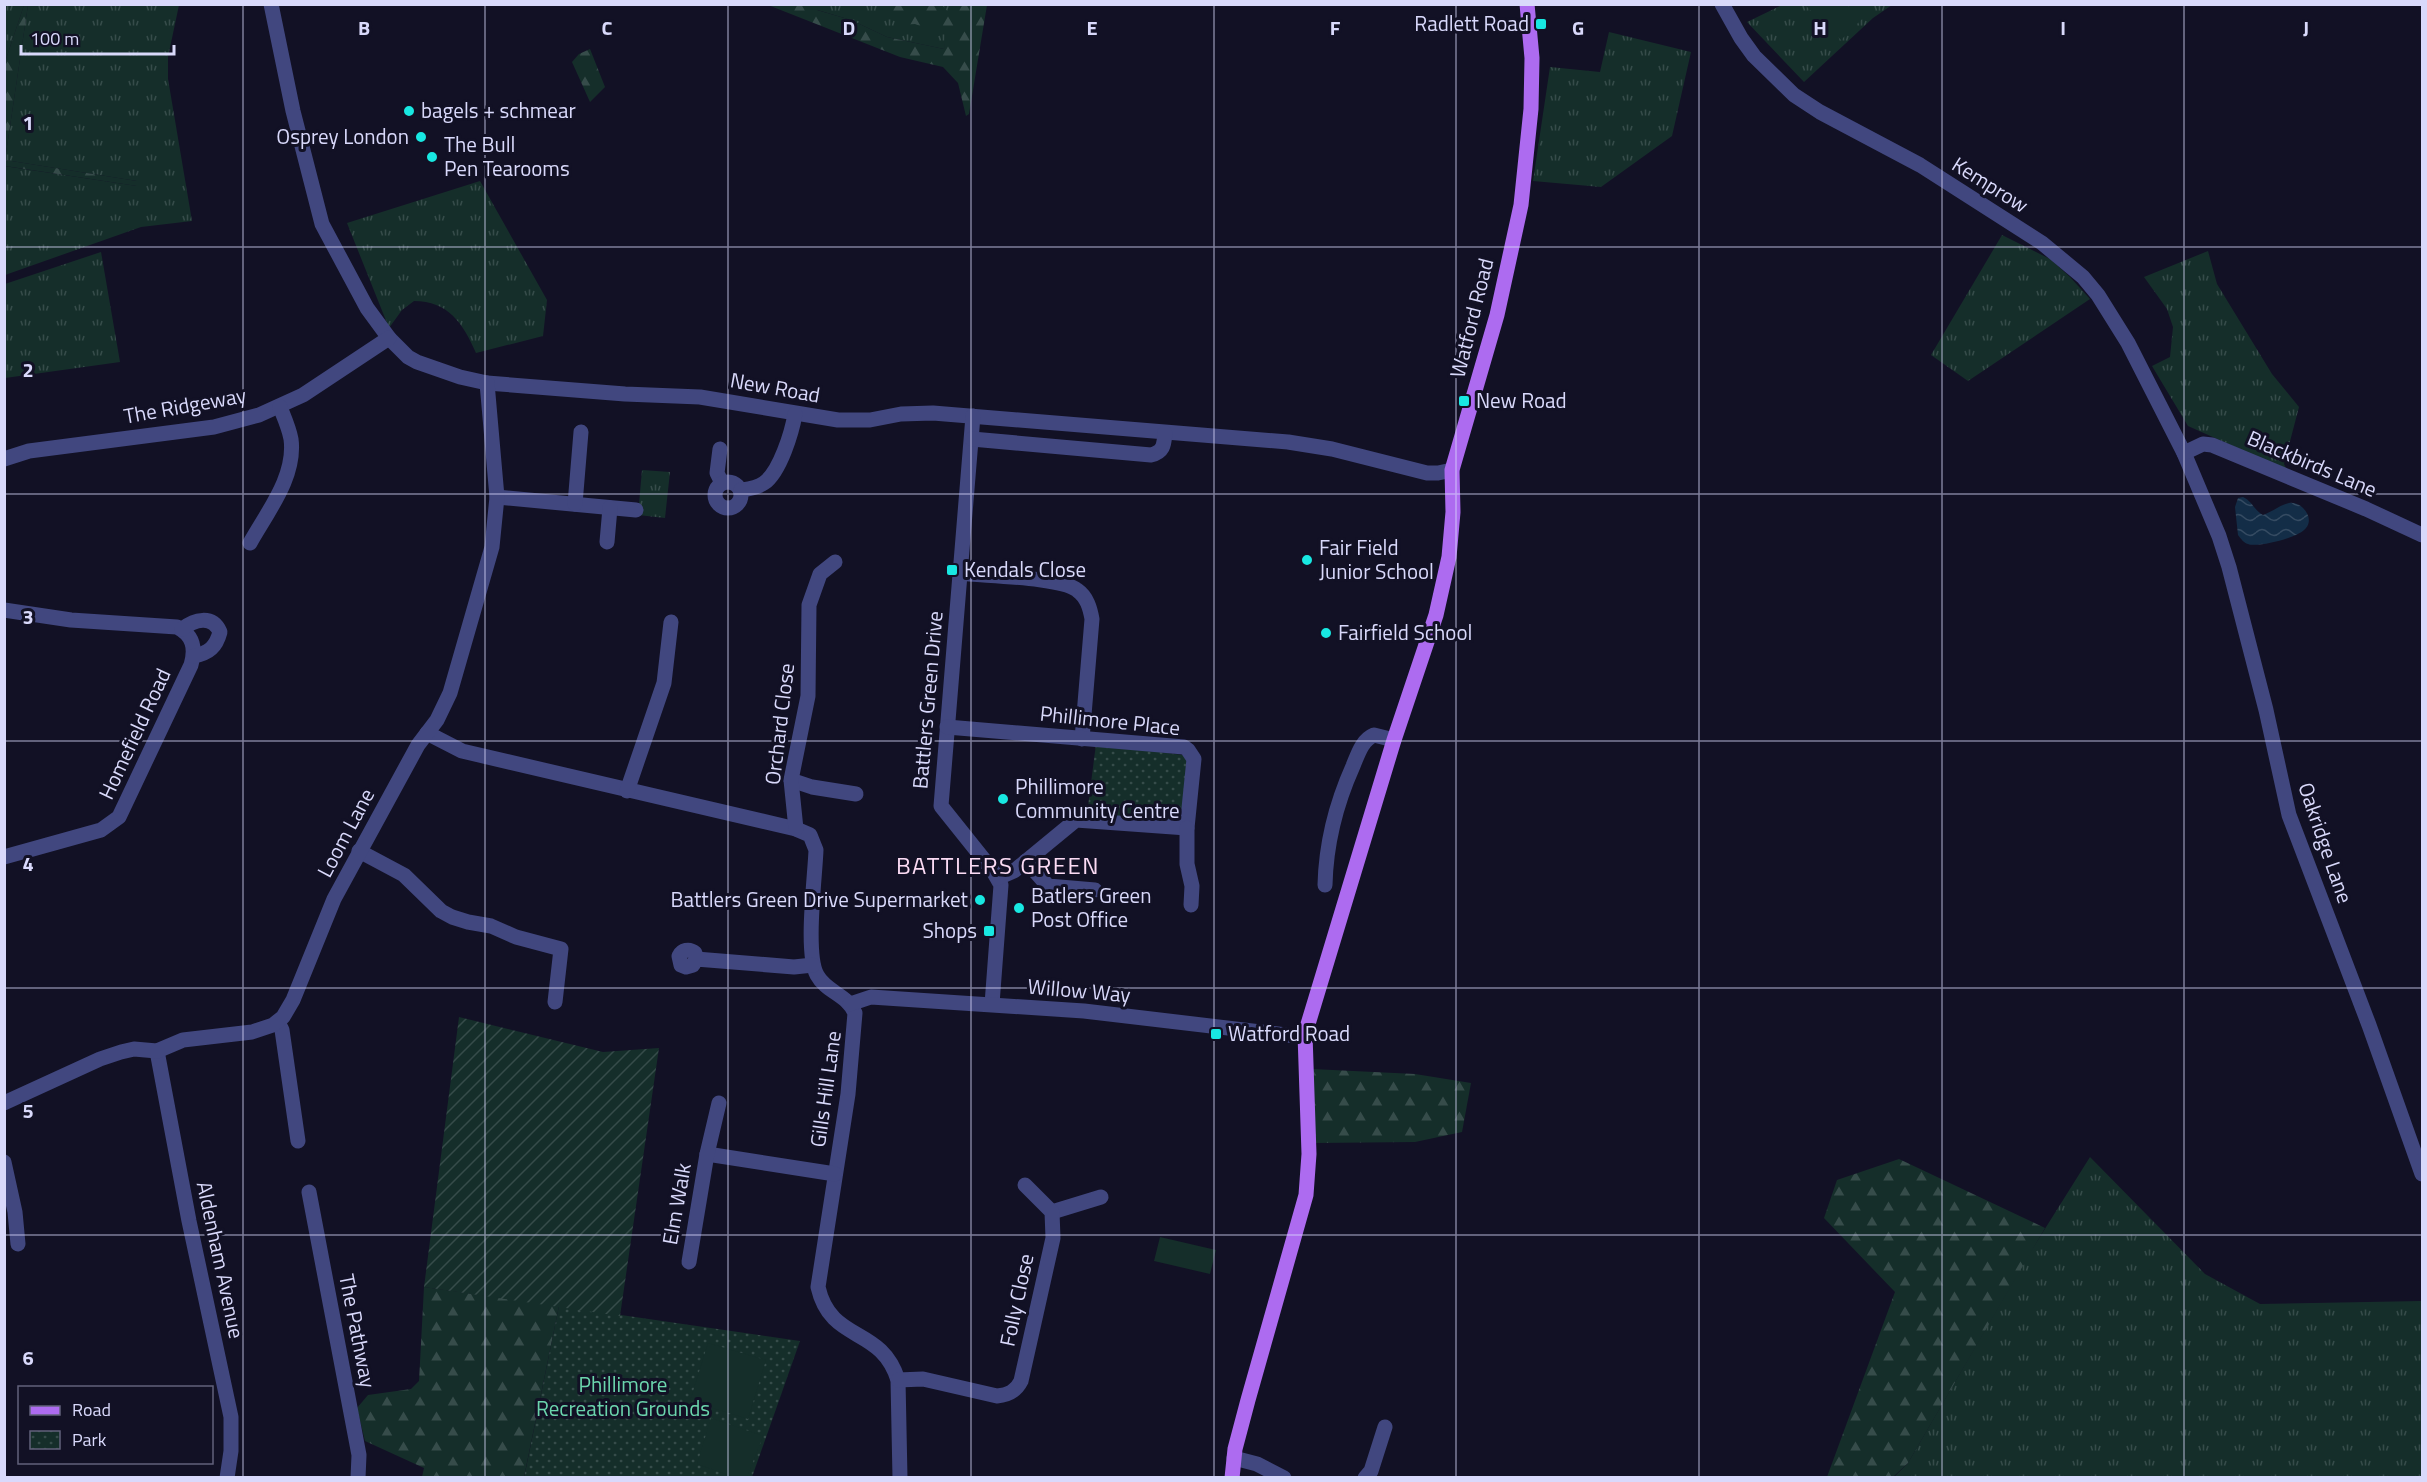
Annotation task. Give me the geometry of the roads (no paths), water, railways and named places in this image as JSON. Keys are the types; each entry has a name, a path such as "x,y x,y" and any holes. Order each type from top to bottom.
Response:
{"main road":[{"name":"Watford Road","path":"1232,1478 1233,1458 1306,1196 1309,1154 1305,1034 1394,740 1436,615 1449,557 1453,512 1452,470 1497,315 1521,205 1532,109 1532,58 1527,4"}],"street":[{"name":"New Road","path":"271,4 293,111 318,214 361,298 389,338 400,350 417,362 460,377 487,383 699,397 795,414 854,421 915,413 1288,442 1332,448 1427,473 1452,470"},
{"name":"Kemprow","path":"1722,4 1754,56 1794,95 1820,112 1920,165 1967,194 2042,243 2083,277 2098,295 2128,342 2184,453"},
{"name":"The Ridgeway","path":"4,459 29,451 214,427 259,415 303,395 389,338"},
{"name":"Loom Lane","path":"278,1022 293,1000 330,908 359,850 418,745 437,720 450,693 492,547 497,497 487,383"},
{"path":"250,543 285,481 290,466 291,438 280,407"},
{"path":"741,490 759,486 769,478 786,446 795,414"},
{"name":"Battlers Green Drive","path":"973,416 941,806 998,878"},
{"path":"575,504 581,432"},
{"path":"972,439 1151,455 1157,454 1163,447 1165,433"},
{"name":"Blackbirds Lane","path":"2184,453 2203,444 2212,445 2366,509 2422,535"},
{"path":"720,449 717,473 722,483"},
{"name":"Oakridge Lane","path":"2184,453 2207,504 2229,567 2266,710 2289,815 2370,1025 2422,1174"},
{"path":"722,483 731,482 741,490"},
{"path":"722,483 715,495 718,503 725,507 736,505 741,498 741,490"},
{"path":"497,497 636,510"},
{"path":"607,542 610,508"},
{"name":"Orchard Close","path":"796,829 791,780 808,696 809,605 820,574 835,562"},
{"path":"960,573 1062,583 1079,591 1086,600 1092,619 1082,739"},
{"name":"Homefield Road","path":"4,610 71,620 171,626 182,629 191,639 194,647 194,656 119,817 101,830 4,857"},
{"name":"Homefield Road","path":"182,629 195,620 212,622 218,626 219,636 212,649 207,653 194,656"},
{"path":"627,791 664,683 672,622"},
{"name":"Phillimore Place","path":"947,727 1184,747 1194,759 1187,828 1187,864 1192,886 1191,905"},
{"path":"427,733 462,751 810,834 816,850 813,965 794,968 696,959"},
{"path":"1325,885 1325,865 1340,796 1363,743 1374,735 1394,740"},
{"path":"791,780 812,787 856,794"},
{"path":"992,1004 1001,892 998,878 1014,871 1076,820 1187,828"},
{"path":"359,850 404,875 441,911 452,917 491,926 516,937 561,950 555,1002"},
{"path":"1026,861 1048,886 1095,890"},
{"name":"Gills Hill Lane","path":"813,965 823,984 850,1004 855,1013 856,1027 848,1094 819,1277 821,1299 835,1320 879,1347 894,1367 898,1380 900,1478"},
{"name":"Willow Way","path":"850,1004 871,997 992,1004 1084,1011 1295,1036 1305,1034"},
{"path":"4,1103 100,1059 134,1049 157,1051 183,1040 252,1032 278,1022 282,1030 298,1141"},
{"name":"Aldenham Avenue","path":"157,1051 189,1221 231,1417 231,1451 227,1478"},
{"name":"Elm Walk","path":"689,1262 707,1154 719,1103"},
{"name":"Elm Walk","path":"707,1154 835,1174"},
{"path":"4,1162 15,1212 18,1244"},
{"path":"1025,1185 1052,1212 1101,1197"},
{"name":"The Pathway","path":"309,1192 359,1455 358,1478"},
{"name":"Folly Close","path":"898,1380 923,1379 997,1396 1012,1392 1021,1381 1053,1238 1052,1212"},
{"path":"1365,1478 1371,1470 1385,1427"},
{"path":"1233,1458 1257,1464 1284,1478"}],"water":[{"path":"2243,497 2263,515 2286,504 2294,503 2302,507 2308,515 2308,524 2302,531 2288,538 2270,543 2253,545 2247,543 2238,535 2235,507 2238,498"}],"place":[{"name":"Radlett Road","path":"1541,24"},
{"name":"bagels + schmear","path":"409,111"},
{"name":"Osprey London","path":"421,137"},
{"name":"The Bull Pen Tearooms","path":"432,157"},
{"name":"New Road","path":"1464,401"},
{"name":"Fair Field Junior School","path":"1307,560"},
{"name":"Kendals Close","path":"952,570"},
{"name":"Fairfield School","path":"1326,633"},
{"name":"Phillimore Community Centre","path":"1003,799"},
{"name":"Battlers Green Drive Supermarket","path":"980,900"},
{"name":"Batlers Green Post Office","path":"1019,908"},
{"name":"Shops","path":"989,931"},
{"name":"Watford Road","path":"1216,1034"}],"district":[{"name":"BATTLERS GREEN","path":"998,866"}],"park label":[{"name":"Phillimore Recreation Grounds","path":"623,1397"}]}
